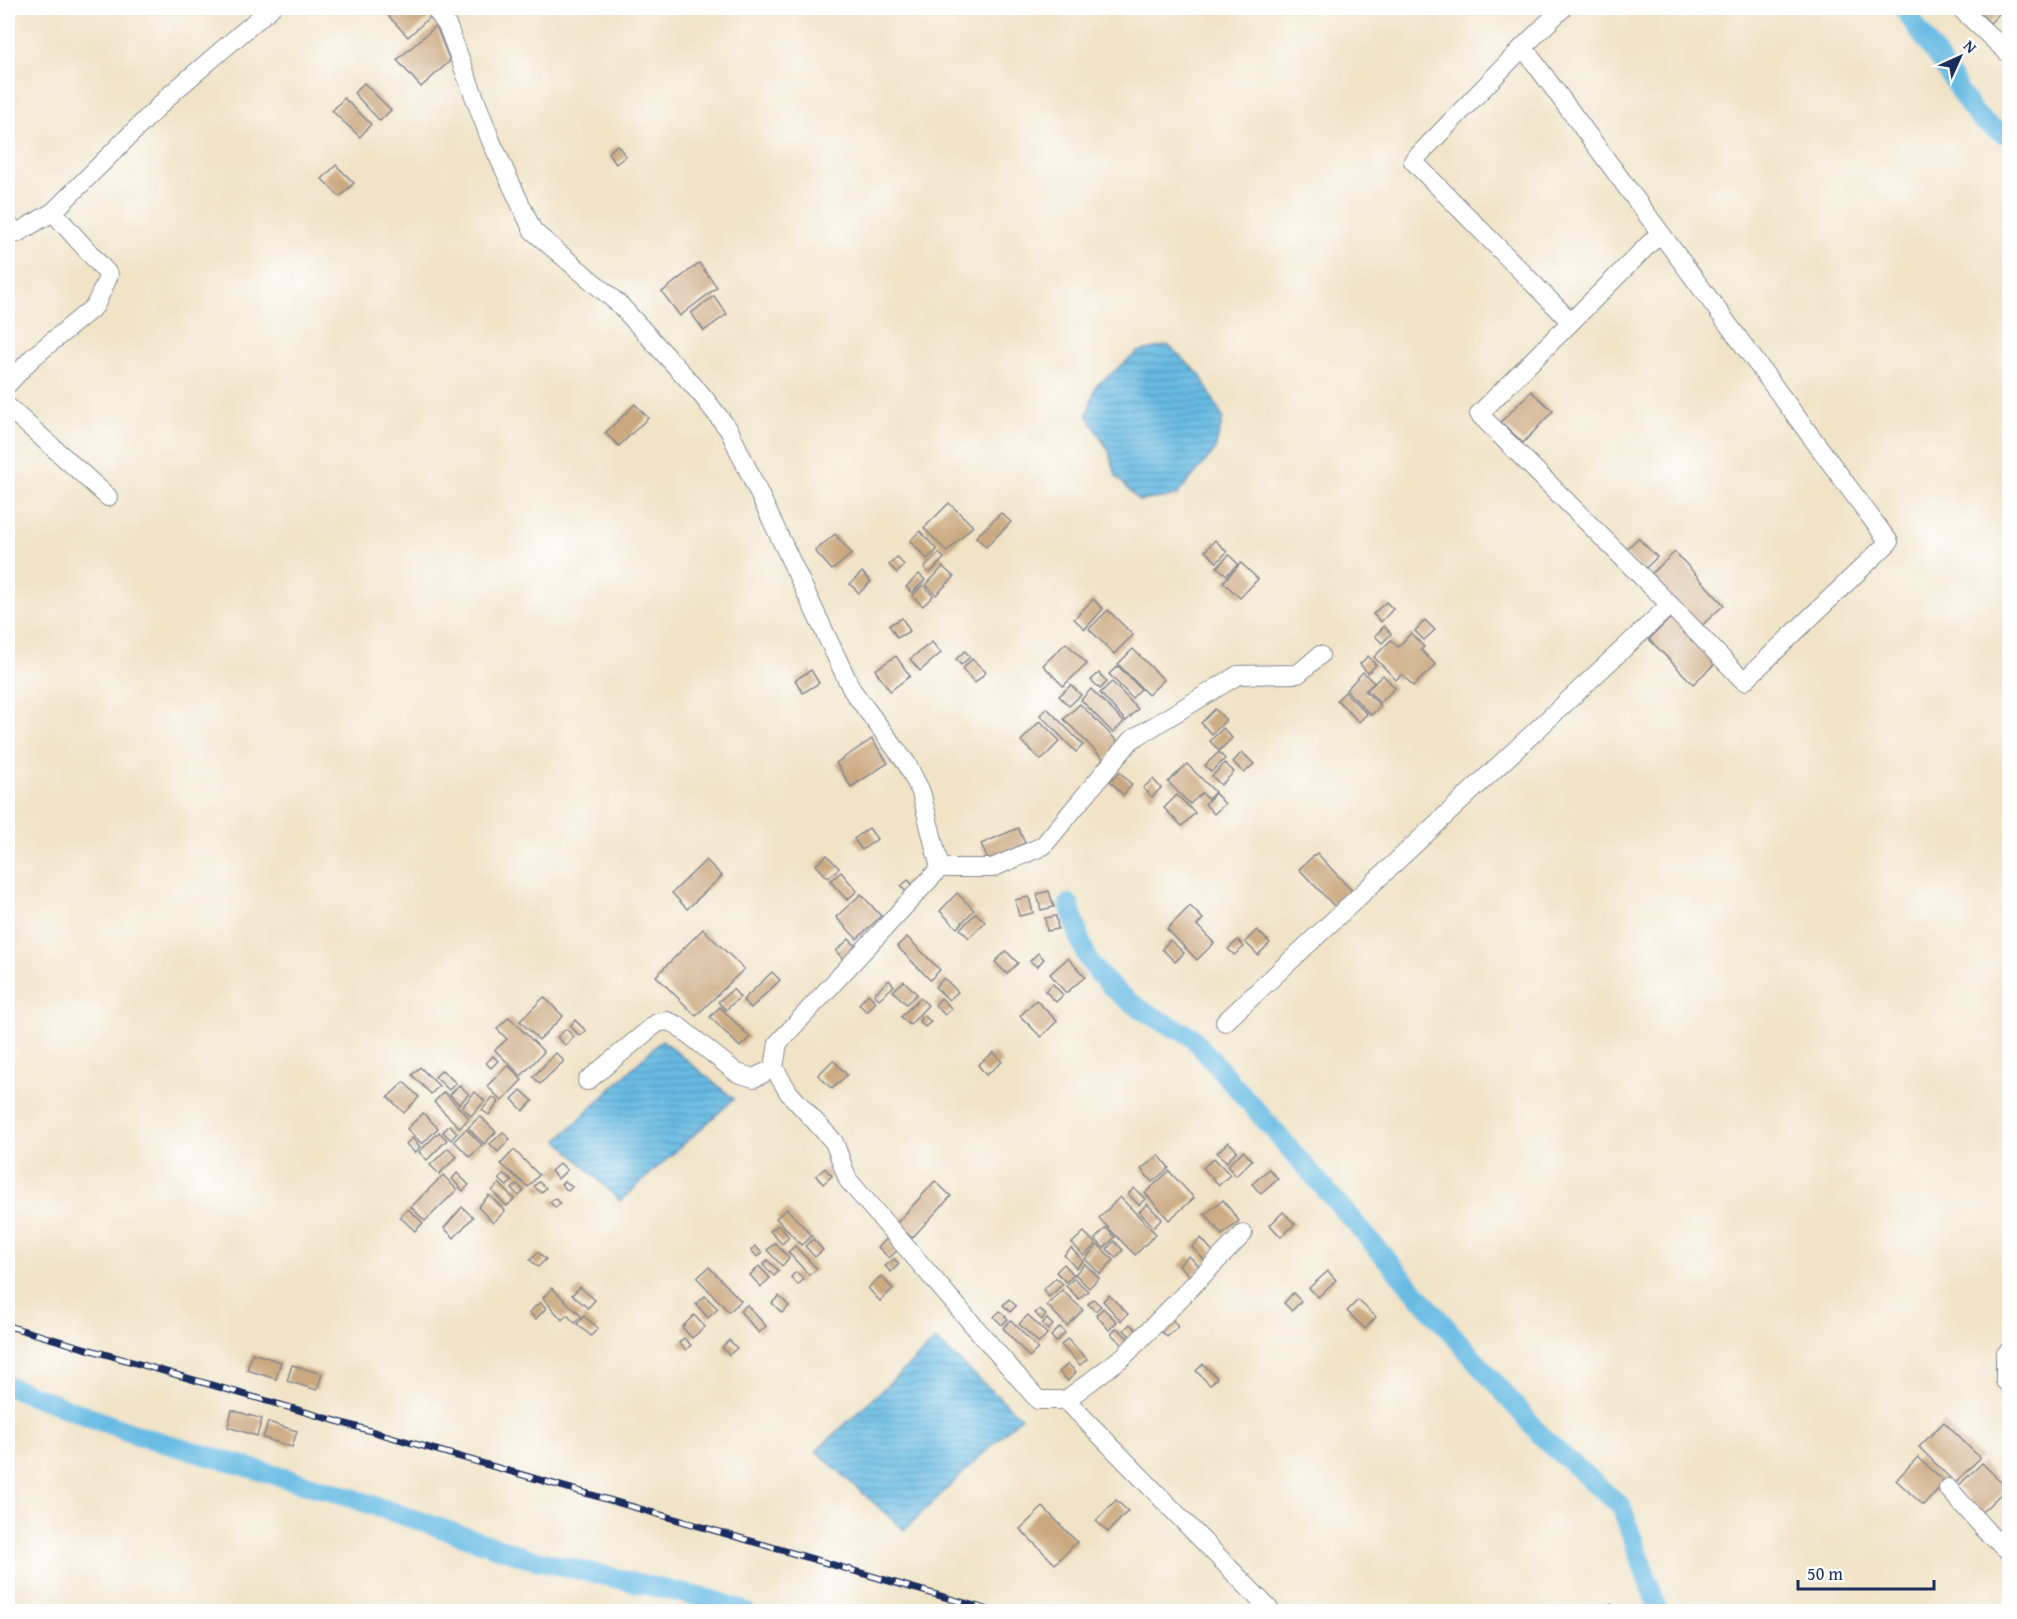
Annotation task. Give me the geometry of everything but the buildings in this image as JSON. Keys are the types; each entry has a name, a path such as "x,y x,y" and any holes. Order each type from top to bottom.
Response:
{"street":[{"path":"8,224 18,233 53,212 172,93 271,8"},
{"path":"435,8 448,27 491,141 533,231 620,305 701,394 729,430 852,690 907,764 921,792 940,868"},
{"path":"1563,8 1522,47 1413,161 1571,322"},
{"path":"1959,8 2010,55"},
{"path":"1522,47 1660,233 1889,542 1744,681 1479,414 1660,233"},
{"path":"8,384 32,358 95,306 109,275 53,212"},
{"path":"8,407 108,497"},
{"path":"1225,1022 1670,605"},
{"path":"1243,1234 1124,1356 1066,1400 1038,1400 849,1180 834,1142 789,1093 774,1068 778,1042 940,868 992,868 1043,846 1131,740 1238,675 1298,674 1320,655"},
{"path":"587,1081 657,1023 667,1021 677,1025 738,1073 754,1078 774,1068"},
{"path":"2010,1350 2005,1355 2005,1381 2010,1386"},
{"path":"1066,1400 1272,1611"},
{"path":"1948,1488 1990,1535 2010,1552"}],"water":[{"path":"1168,345 1200,375 1223,418 1215,450 1176,496 1139,501 1116,476 1109,451 1087,415 1096,386 1138,352"},
{"path":"662,1040 734,1099 620,1201 558,1140"},
{"path":"936,1340 1021,1417 904,1530 816,1451"}],"waterway":[{"path":"1903,8 1973,111 1987,124 2010,136"},
{"path":"1069,904 1083,949 1100,975 1136,1006 1191,1036 1546,1441 1621,1506 1659,1612"},
{"path":"8,1386 137,1435 340,1494 531,1559 717,1601 746,1612"}],"railway":[{"path":"8,1326 996,1612"}]}
